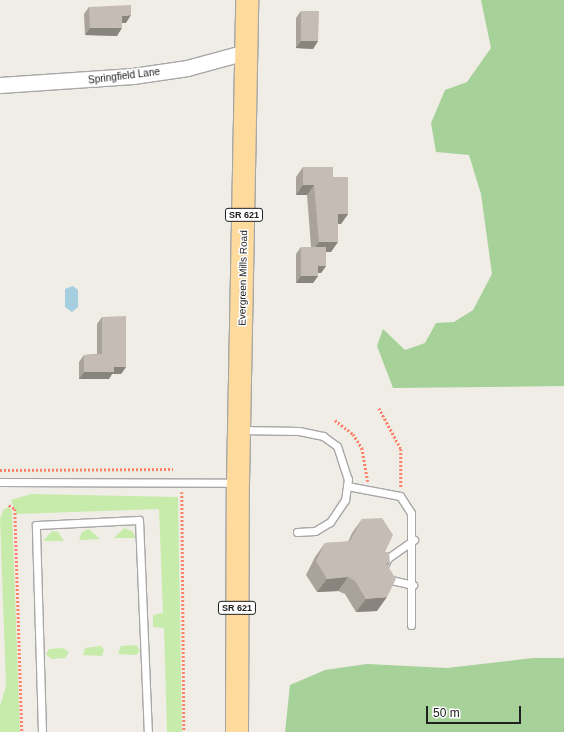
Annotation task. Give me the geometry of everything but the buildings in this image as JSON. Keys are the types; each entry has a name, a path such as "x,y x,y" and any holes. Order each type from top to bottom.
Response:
{"main road":[{"name":"Evergreen Mills Road","path":"238,483 247,0"},
{"name":"SR 621","path":"237,732 238,483"}],"street":[{"name":"Springfield Lane","path":"0,85 133,76 187,68 246,52"}],"lane":[{"path":"240,430 300,431 323,436 337,446 342,458 347,486 345,500 330,522 315,531 297,532"},
{"path":"0,482 238,483"},
{"path":"347,486 400,496 411,514 414,540 410,625"},
{"path":"42,732 36,525 138,520 148,732"},
{"path":"413,584 390,582 385,576 384,566 388,558 414,540"}],"path":[{"path":"379,408 402,449 400,496"},
{"path":"335,420 353,434 362,448 367,462 367,489"},
{"path":"0,470 173,469"},
{"path":"182,483 184,732"},
{"path":"9,504 14,509 22,732"}],"green space":[{"path":"481,0 564,0 564,386 393,388 377,346 383,329 405,350 425,343 436,323 454,322 473,310 492,274 481,194 469,155 436,152 431,123 445,90 467,82 491,48"},
{"path":"31,494 178,497 182,732 167,732 164,628 153,627 153,615 163,613 159,509 16,514 11,500"},
{"path":"9,507 12,511 20,732 0,732 0,706 6,686 0,519 4,509"},
{"path":"124,528 132,531 136,538 114,538"},
{"path":"89,529 100,539 79,540 82,532"},
{"path":"52,531 58,532 64,541 43,541"},
{"path":"136,645 140,651 136,655 118,654 121,646"},
{"path":"101,646 104,650 102,656 83,655 85,648"},
{"path":"63,648 69,652 65,658 51,659 46,654 49,649"},
{"path":"533,658 564,658 564,732 285,732 290,685 325,670 367,664 447,668"}],"water":[{"path":"73,286 78,290 78,307 72,312 65,307 65,289"}]}
